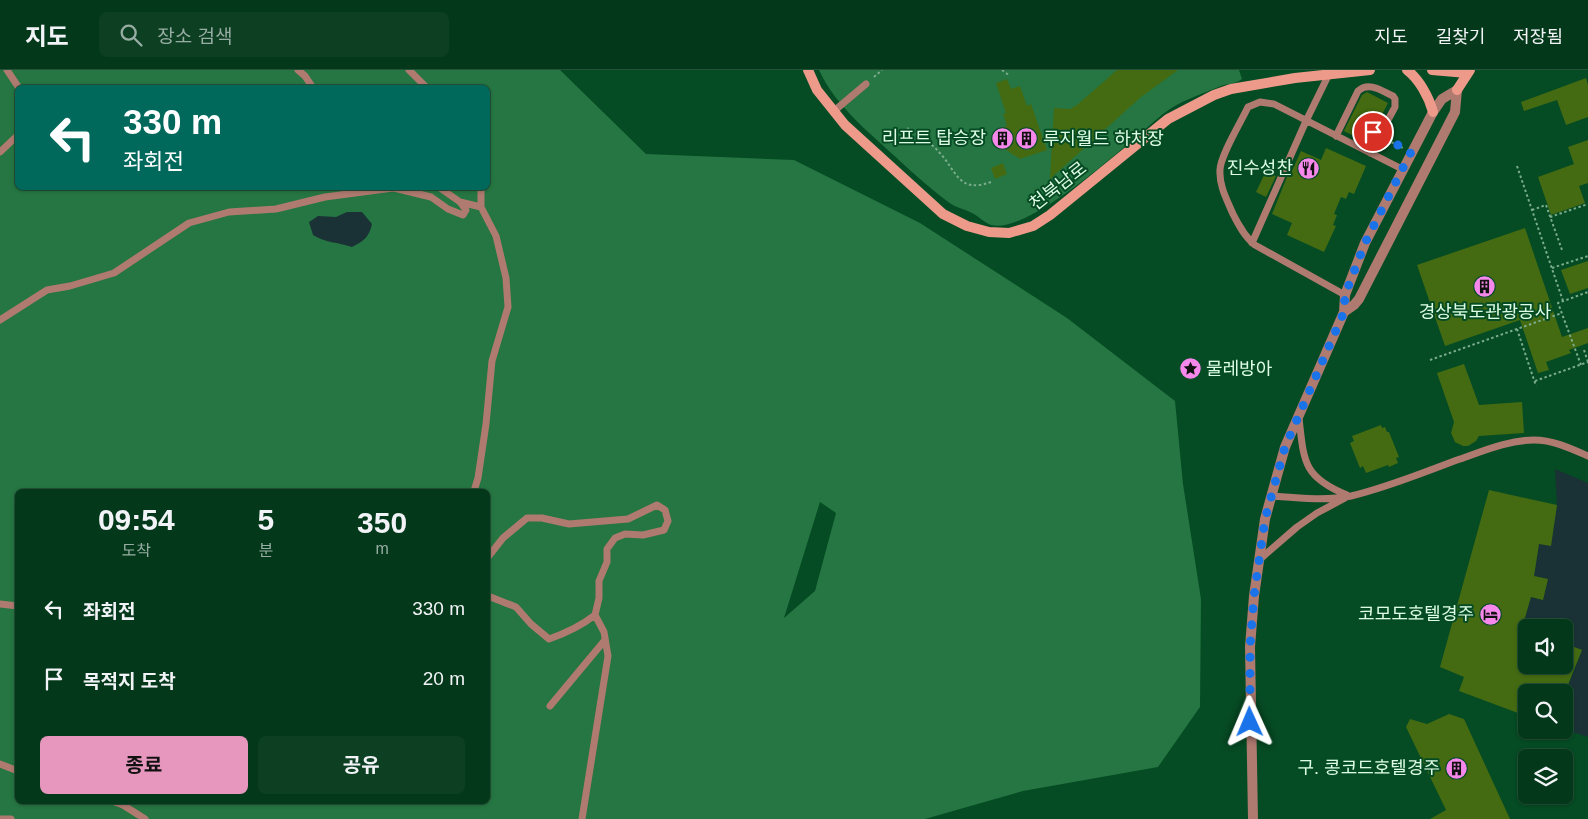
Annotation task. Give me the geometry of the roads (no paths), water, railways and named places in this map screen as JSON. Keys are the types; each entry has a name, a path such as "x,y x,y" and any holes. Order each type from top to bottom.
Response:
{"main road":[{"name":"천북남로","path":"808,70 817,90 845,125 942,214 967,226 990,232 1009,233 1033,226 1050,215 1168,119 1214,95 1270,82 1370,70"},
{"path":"1407,70 1414,76 1431,104 1433,112"},
{"path":"1432,70 1468,71 1457,90"}],"street":[{"path":"1253,819 1250,647 1259,560 1265,519 1271,496 1285,447 1344,312 1345,295 1365,243 1433,112 1442,99 1457,90"},
{"path":"1344,312 1359,299 1455,112 1457,90"}],"lane":[{"path":"7,70 17,85"},
{"path":"298,70 311,85"},
{"path":"409,70 424,85"},
{"path":"1252,243 1329,74"},
{"path":"834,111 866,84"},
{"path":"1336,136 1361,88 1370,86 1393,96 1395,107 1370,153"},
{"path":"1345,295 1252,243 1241,230 1226,200 1221,184 1220,169 1222,160 1248,107 1260,102 1274,104 1402,169"},
{"path":"0,152 15,138"},
{"path":"0,320 47,290 70,286 114,273 188,222 229,212 276,208 325,197 378,190"},
{"path":"401,190 430,197 448,209 463,215 466,210 460,202 443,190"},
{"path":"475,489 485,433 492,361 508,307 506,278 496,236 481,207 481,190"},
{"path":"460,202 481,207"},
{"path":"1299,416 1303,452 1309,469 1318,480 1328,487 1350,496"},
{"path":"1271,496 1299,498 1350,496 1390,485 1476,453 1525,440 1550,441 1565,445 1588,456"},
{"path":"1259,560 1310,518 1350,496"},
{"path":"490,554 503,538 527,518 542,518 569,524 628,519 657,505 665,510 668,521 664,530 643,535 625,534 615,538 607,549 607,562 598,581 599,598 595,614 586,622 565,634 549,639 531,624 516,607 490,597"},
{"path":"0,604 15,606"},
{"path":"582,819 608,656 604,632 595,614"},
{"path":"550,706 605,640"},
{"path":"0,764 15,770"},
{"path":"120,804 145,819"},
{"path":"0,819 11,819"}],"water":[{"path":"347,212 362,212 372,224 368,235 360,243 352,247 322,240 313,235 309,222 318,216 336,217"},
{"path":"1555,469 1588,483 1588,737 1573,732 1573,684 1569,684 1582,650 1573,646 1573,619 1525,619 1531,597 1543,600 1548,579 1534,576 1539,544 1551,545 1557,505"}],"place":[{"name":"리프트 탑승장","path":"1002,138"},
{"name":"루지월드 하차장","path":"1027,139"},
{"name":"진수성찬","path":"1309,168"},
{"name":"경상북도관광공사","path":"1485,287"},
{"name":"물레방아","path":"1190,369"},
{"name":"코모도호텔경주","path":"1490,614"},
{"name":"구. 콩코드호텔경주","path":"1456,768"}]}
